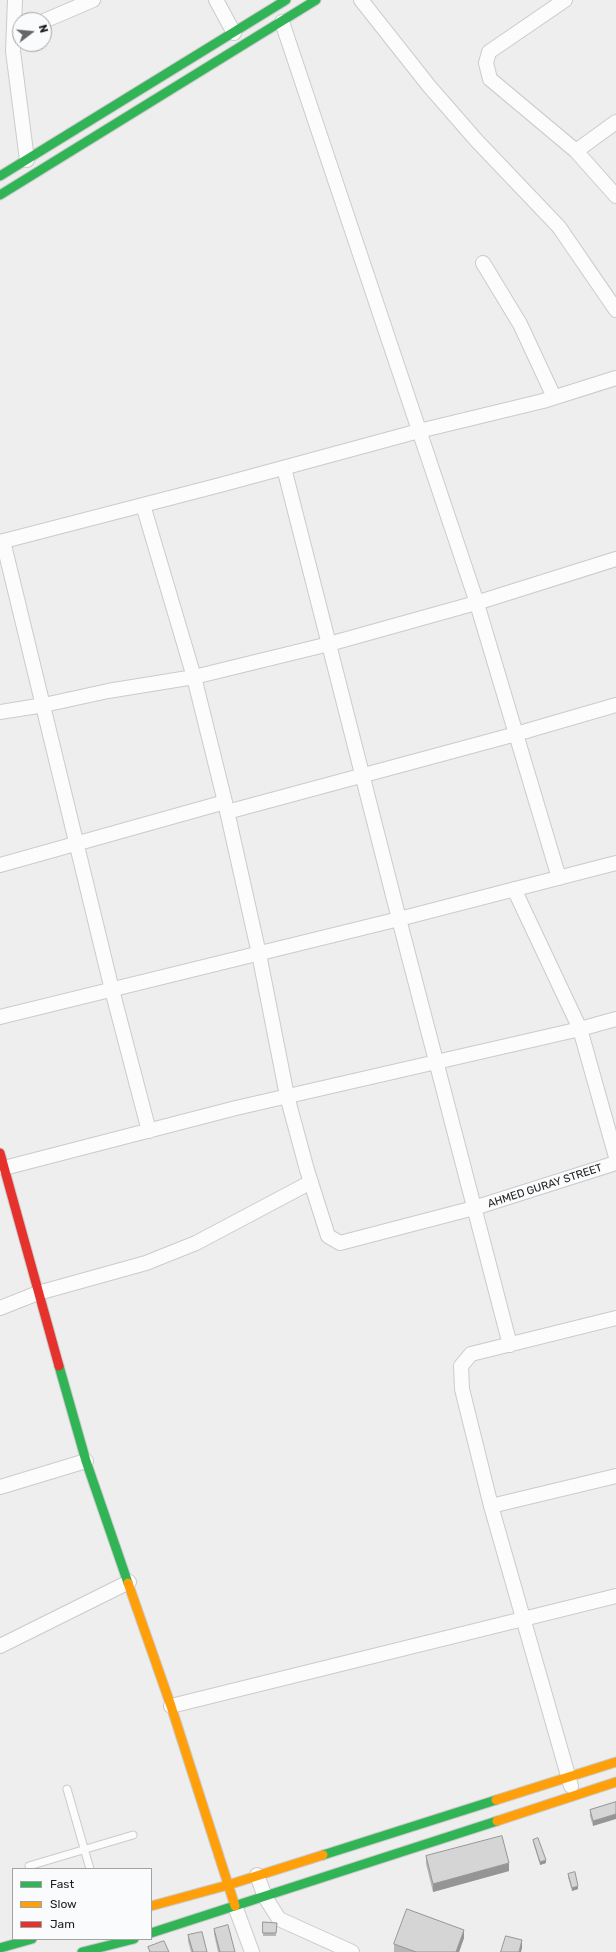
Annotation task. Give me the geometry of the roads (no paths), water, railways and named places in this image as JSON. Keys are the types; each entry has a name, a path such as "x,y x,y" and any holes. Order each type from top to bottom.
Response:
{"main road":[{"path":"0,176 286,0"},
{"path":"0,195 316,0"},
{"path":"1,1159 86,1461 171,1706 235,1906"},
{"path":"152,1906 228,1885 616,1762"},
{"path":"152,1933 616,1782"},
{"path":"0,1948 28,1940"},
{"path":"82,1952 130,1940"}],"street":[{"path":"15,0 16,12"},
{"path":"52,18 93,0"},
{"path":"216,0 234,33"},
{"path":"361,0 429,86 477,141 559,227 616,310"},
{"path":"565,0 489,52 486,64 490,79 576,151 616,196"},
{"path":"282,22 476,603 559,878"},
{"path":"13,52 26,160"},
{"path":"576,151 616,122"},
{"path":"483,263 520,324 554,397"},
{"path":"149,1131 112,990 78,842 2,541 554,397 616,378"},
{"path":"284,468 510,1346"},
{"name":"AHMED GURAY STREET","path":"143,505 194,677 260,954 287,1096 328,1236 340,1243 474,1208 616,1163"},
{"path":"0,712 44,705 108,691 194,677 329,644 476,603 616,559"},
{"path":"0,865 78,842 363,776 616,705"},
{"path":"0,1017 260,954 616,863"},
{"path":"514,889 580,1030 616,1156"},
{"path":"1,1159 149,1131 287,1096 580,1030 616,1019"},
{"path":"0,1308 38,1293 146,1263 196,1244 311,1182"},
{"path":"574,1795 491,1506 462,1389 461,1366 471,1354 510,1346 616,1318"},
{"path":"0,1487 86,1461"},
{"path":"491,1506 616,1476"},
{"path":"0,1646 129,1582"},
{"path":"171,1706 616,1596"},
{"path":"257,1875 265,1896 279,1919 352,1952"},
{"path":"235,1906 252,1952"}],"lane":[{"path":"67,1789 90,1868"},
{"path":"29,1866 133,1835"}]}
